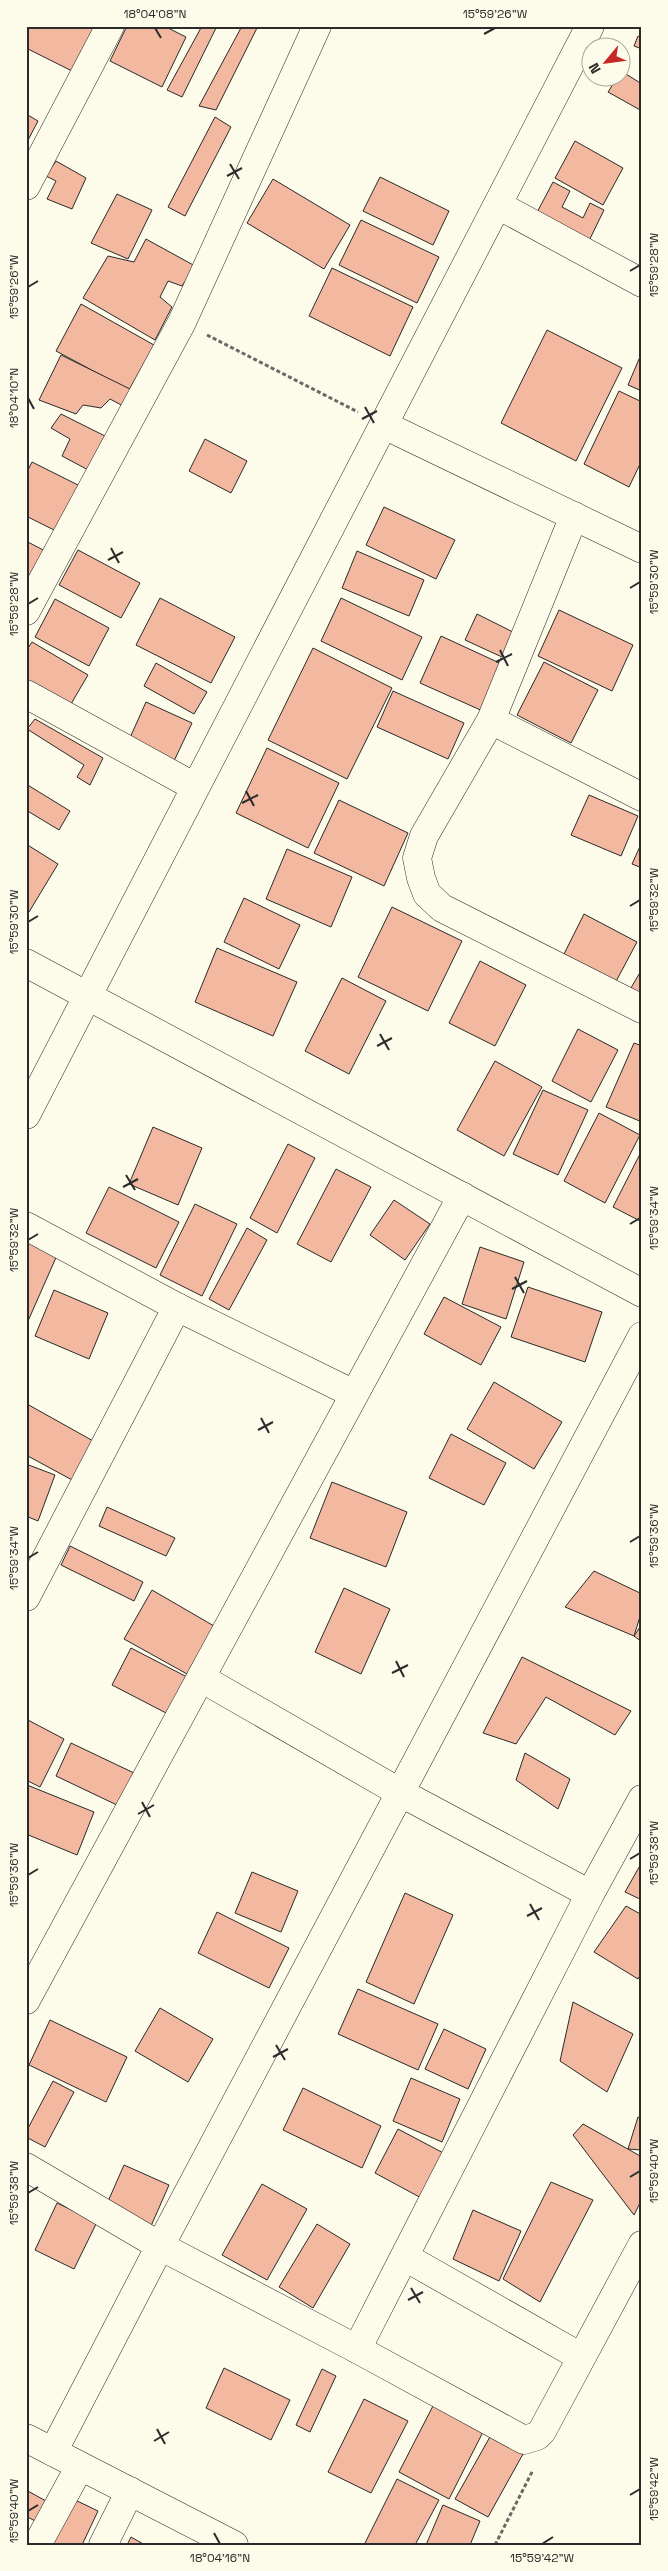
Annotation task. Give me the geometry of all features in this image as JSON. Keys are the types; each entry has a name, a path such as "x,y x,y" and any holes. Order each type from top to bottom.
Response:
{"street":[{"path":"26,186 110,26"},
{"path":"26,611 182,322 317,26"},
{"path":"26,1115 590,26"},
{"path":"498,205 642,283"},
{"path":"384,425 642,549"},
{"path":"574,516 491,720 424,836 417,858 427,894 442,908 642,1009"},
{"path":"26,694 196,788"},
{"path":"491,720 642,797"},
{"path":"26,963 642,1293"},
{"path":"26,2000 462,1196"},
{"path":"26,1226 177,1307 354,1394"},
{"path":"26,1597 177,1307"},
{"path":"53,2452 160,2246 642,1336"},
{"path":"200,1678 401,1793 590,1894"},
{"path":"357,2348 590,1894 642,1799"},
{"path":"26,2167 160,2246 357,2348 518,2438 531,2439 542,2431 642,2245"},
{"path":"405,2257 581,2357"},
{"path":"26,2438 234,2545"},
{"path":"37,2545 80,2466"},
{"path":"103,2545 130,2491"}],"path":[{"path":"182,322 384,425"},
{"path":"494,2545 539,2459 531,2439"}],"building":[{"path":"26,26 97,26 74,72 26,48"},
{"path":"127,26 164,26 186,37 162,87 110,61"},
{"path":"202,26 217,26 182,97 167,90"},
{"path":"242,26 257,28 216,110 199,106"},
{"path":"638,36 642,38 642,49 634,46"},
{"path":"630,77 642,84 642,111 608,92 611,88 630,88"},
{"path":"26,114 38,121 26,144"},
{"path":"215,117 231,127 185,216 168,207"},
{"path":"575,141 623,168 603,205 555,178"},
{"path":"56,161 86,178 72,209 47,199 56,181 46,176"},
{"path":"380,177 449,211 433,245 363,211"},
{"path":"273,179 350,225 324,269 247,223"},
{"path":"553,182 570,191 562,207 583,218 590,203 604,210 586,247 533,220"},
{"path":"117,194 152,210 128,259 91,243"},
{"path":"361,220 439,257 417,303 339,265"},
{"path":"146,239 195,266 182,286 168,281 160,297 172,307 155,340 83,298 108,256 134,262"},
{"path":"332,268 413,307 390,356 309,316"},
{"path":"81,304 154,345 129,390 56,351"},
{"path":"547,330 622,368 576,461 501,423"},
{"path":"642,352 642,391 628,385"},
{"path":"61,355 132,390 125,407 110,399 101,408 83,405 76,414 39,400"},
{"path":"619,391 642,402 642,460 629,487 584,464"},
{"path":"61,414 109,438 92,472 62,456 70,439 51,428"},
{"path":"205,439 247,461 231,493 189,471"},
{"path":"32,462 80,486 58,532 26,516 26,474"},
{"path":"384,507 455,540 436,579 366,545"},
{"path":"26,541 47,552 26,589"},
{"path":"78,550 140,583 121,618 59,585"},
{"path":"357,551 424,580 409,616 342,588"},
{"path":"160,598 235,637 211,683 136,645"},
{"path":"341,598 422,637 402,680 321,641"},
{"path":"55,599 109,628 89,666 35,637"},
{"path":"559,610 633,645 612,691 538,656"},
{"path":"477,614 513,632 502,657 465,640"},
{"path":"441,636 506,666 485,712 420,683"},
{"path":"32,642 88,675 68,709 26,685 26,651"},
{"path":"313,648 392,688 347,779 268,740"},
{"path":"544,662 598,690 571,743 517,715"},
{"path":"156,663 207,692 194,714 144,686"},
{"path":"393,691 464,723 448,759 377,727"},
{"path":"146,702 192,723 174,761 129,740"},
{"path":"35,719 103,758 90,785 77,777 84,765 27,729"},
{"path":"267,748 339,783 308,848 236,813"},
{"path":"26,784 70,811 59,830 26,810"},
{"path":"589,795 638,816 621,856 571,835"},
{"path":"339,800 408,833 384,886 314,853"},
{"path":"642,842 642,868 632,864"},
{"path":"26,844 58,864 29,912 26,910"},
{"path":"287,849 352,877 331,927 266,899"},
{"path":"244,898 300,925 279,969 224,942"},
{"path":"392,907 462,941 428,1011 358,977"},
{"path":"584,914 637,942 613,987 561,960"},
{"path":"217,948 297,982 273,1036 195,1002"},
{"path":"480,961 526,985 495,1046 449,1023"},
{"path":"642,969 642,1001 628,993"},
{"path":"342,978 386,1001 349,1074 305,1051"},
{"path":"578,1029 618,1050 591,1102 552,1081"},
{"path":"634,1043 642,1046 642,1122 606,1107"},
{"path":"495,1061 542,1087 504,1156 457,1130"},
{"path":"543,1090 588,1110 558,1175 513,1154"},
{"path":"599,1113 640,1135 605,1203 564,1181"},
{"path":"153,1127 202,1148 178,1205 129,1184"},
{"path":"288,1144 315,1158 277,1233 250,1218"},
{"path":"642,1150 642,1222 613,1207"},
{"path":"336,1169 371,1187 331,1262 297,1244"},
{"path":"109,1187 179,1222 156,1268 86,1233"},
{"path":"394,1200 430,1224 405,1260 370,1235"},
{"path":"195,1204 237,1224 202,1296 160,1275"},
{"path":"247,1228 267,1240 229,1310 209,1299"},
{"path":"26,1239 58,1253 28,1321 26,1320"},
{"path":"480,1247 524,1262 506,1319 462,1304"},
{"path":"528,1287 602,1312 585,1362 511,1337"},
{"path":"54,1290 108,1313 89,1359 35,1336"},
{"path":"444,1297 501,1327 481,1365 424,1334"},
{"path":"494,1382 562,1422 534,1469 467,1429"},
{"path":"27,1404 95,1442 74,1481 26,1455"},
{"path":"451,1434 506,1463 484,1505 429,1478"},
{"path":"26,1464 55,1475 38,1521 26,1516"},
{"path":"332,1482 407,1512 386,1567 310,1538"},
{"path":"107,1507 175,1538 166,1556 99,1526"},
{"path":"70,1546 143,1582 134,1601 61,1565"},
{"path":"594,1571 642,1594 642,1610 634,1636 565,1607"},
{"path":"344,1588 390,1609 361,1674 315,1652"},
{"path":"152,1590 214,1626 187,1674 124,1639"},
{"path":"642,1624 642,1642 634,1636"},
{"path":"131,1648 187,1677 168,1714 112,1685"},
{"path":"522,1657 631,1711 615,1735 546,1697 516,1744 483,1733"},
{"path":"26,1719 64,1739 40,1787 26,1780"},
{"path":"71,1743 134,1773 119,1806 56,1776"},
{"path":"525,1753 570,1779 558,1809 516,1780"},
{"path":"27,1785 94,1812 77,1855 26,1834"},
{"path":"642,1862 642,1900 625,1892"},
{"path":"252,1872 298,1891 281,1932 235,1913"},
{"path":"405,1893 453,1915 414,2004 366,1982"},
{"path":"626,1906 642,1915 642,1972 638,1979 594,1952"},
{"path":"217,1912 289,1948 269,1988 198,1953"},
{"path":"358,1989 438,2024 418,2070 338,2034"},
{"path":"573,2002 633,2034 607,2092 560,2061"},
{"path":"160,2008 213,2039 188,2082 135,2051"},
{"path":"50,2020 127,2057 106,2102 29,2065"},
{"path":"444,2029 486,2049 468,2089 425,2069"},
{"path":"411,2078 460,2099 442,2142 393,2121"},
{"path":"53,2081 74,2092 45,2147 26,2137 26,2132"},
{"path":"303,2088 381,2126 362,2168 283,2130"},
{"path":"638,2117 642,2119 642,2150 628,2149"},
{"path":"583,2124 642,2157 642,2199 634,2215 573,2135"},
{"path":"398,2129 449,2156 425,2200 375,2173"},
{"path":"124,2165 169,2185 151,2226 106,2206"},
{"path":"551,2182 593,2200 540,2302 503,2279"},
{"path":"262,2184 307,2209 267,2280 222,2255"},
{"path":"57,2203 97,2222 74,2269 35,2250"},
{"path":"473,2210 521,2231 499,2281 453,2259"},
{"path":"317,2224 350,2244 313,2308 279,2287"},
{"path":"224,2368 290,2400 271,2440 206,2408"},
{"path":"322,2369 336,2376 310,2432 296,2425"},
{"path":"364,2399 408,2421 371,2493 328,2472"},
{"path":"435,2402 485,2428 449,2499 399,2472"},
{"path":"491,2435 523,2454 488,2517 455,2499"},
{"path":"397,2479 439,2500 415,2545 364,2545"},
{"path":"26,2490 46,2501 35,2521 26,2516"},
{"path":"71,2498 98,2511 82,2545 48,2545"},
{"path":"443,2505 480,2521 470,2545 426,2545"},
{"path":"131,2537 145,2545 127,2545"}]}
